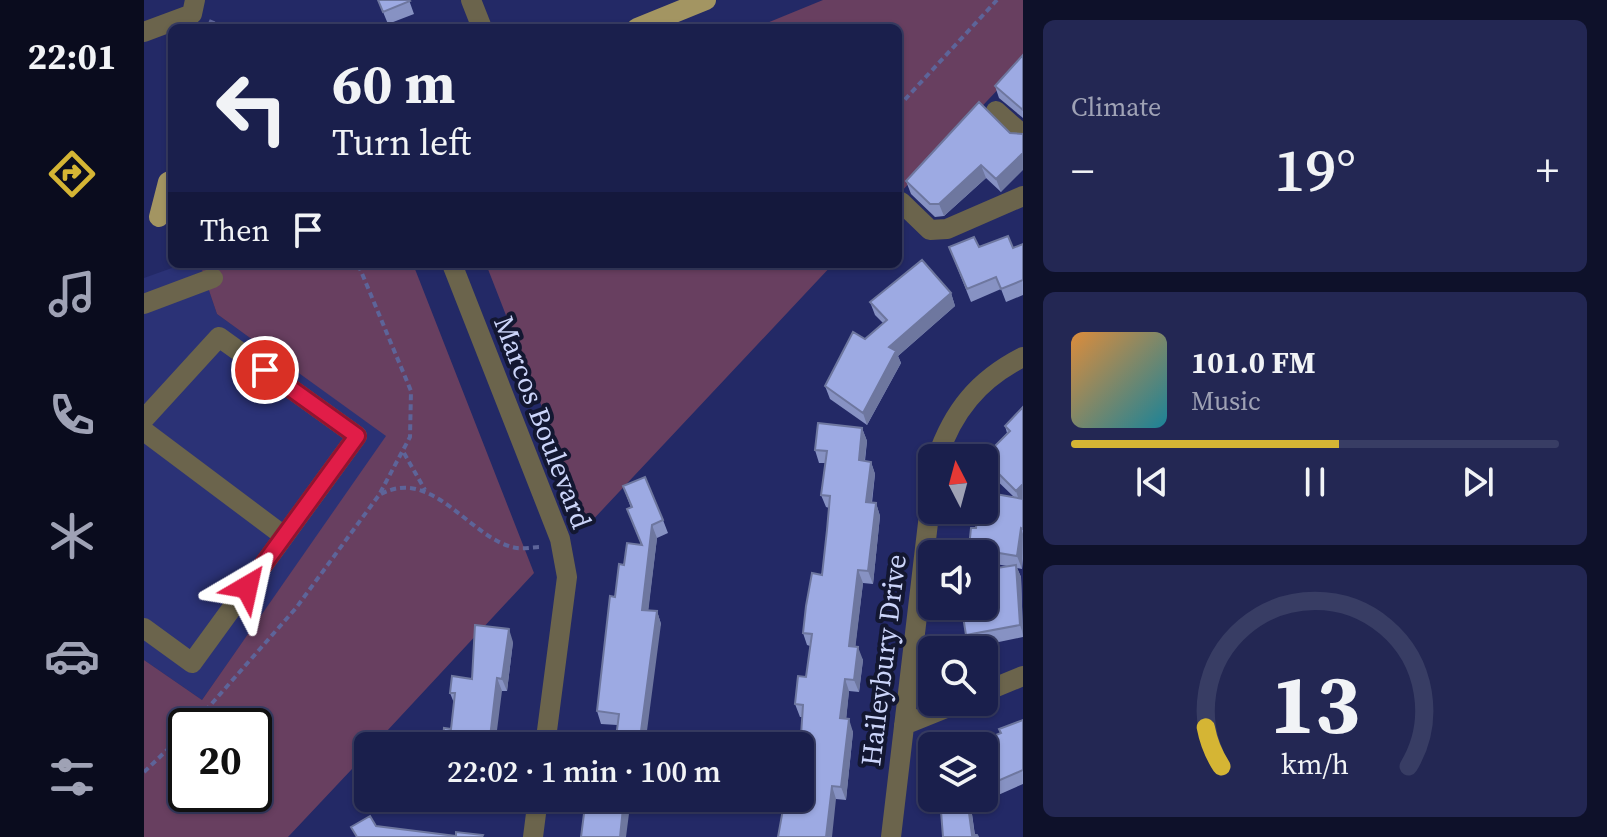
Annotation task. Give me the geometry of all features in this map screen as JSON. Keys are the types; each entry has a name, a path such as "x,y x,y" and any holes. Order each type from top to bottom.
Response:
{"main road":[{"path":"647,24 706,0"},
{"path":"158,221 168,182"}],"street":[{"path":"144,32 192,14 195,0"},
{"path":"471,0 480,24"},
{"path":"996,111 1023,135"},
{"path":"902,203 930,230 947,229 1023,196"},
{"name":"Marcos Boulevard","path":"454,268 561,546 567,577 547,732"},
{"path":"144,304 213,278"},
{"path":"144,419 219,337 357,436 192,663 144,628"},
{"path":"942,444 948,426 971,393 1023,357"},
{"path":"144,431 284,536"},
{"name":"Haileybury Drive","path":"891,837 928,524"},
{"path":"998,686 1023,676"},
{"path":"904,725 926,716"},
{"path":"533,837 536,812"}],"path":[{"path":"902,103 997,0"},
{"path":"208,708 296,608 379,495 410,437 411,391 360,268"},
{"path":"404,453 419,484 427,492 516,548 561,546"},
{"path":"379,495 388,490 427,492"},
{"path":"144,772 168,749"}],"shaded area":[{"path":"823,0 1023,0 1023,63 902,191 902,24 765,24"},
{"path":"172,268 201,268 217,314 387,436 202,700 144,660 144,278"},
{"path":"201,268 415,268 534,573 386,732 354,732 354,767 288,837 144,837 144,660 202,700 386,436 217,314"},
{"path":"488,268 829,268 588,525"}],"building":[{"path":"378,0 409,0 410,1 383,12"},
{"path":"1023,55 1023,110 995,86"},
{"path":"979,102 1010,133 1023,134 1023,153 996,179 981,165 939,204 930,204 906,181"},
{"path":"1008,236 1013,248 1023,244 1023,280 1001,289 996,277 967,289 949,247 974,237 979,247"},
{"path":"922,260 951,293 889,347 896,351 863,413 825,386 853,332 865,339 887,320 870,302"},
{"path":"1023,407 1023,484 1016,491 998,473 997,444 1010,431 1005,426"},
{"path":"818,423 862,428 859,460 871,462 866,502 876,503 868,571 858,570 849,646 858,647 854,680 845,679 840,718 849,719 841,787 832,786 826,837 778,837 782,812 814,812 814,732 801,732 803,705 795,704 798,676 806,677 812,634 803,633 806,606 812,573 822,575 830,496 821,495 827,451 815,450"},
{"path":"645,477 663,520 652,525 642,610 657,611 641,732 617,732 619,714 597,711 610,596 615,597 619,564 624,565 627,543 642,545 627,509 632,507 623,486"},
{"path":"998,495 1023,499 1023,529 1017,556 998,553 998,540 970,540 971,528 976,528 976,524 998,524"},
{"path":"1016,565 1020,625 966,635 964,620 998,620 998,568"},
{"path":"475,625 509,629 502,679 497,678 491,732 444,732 444,728 451,729 455,693 450,693 452,676 472,679"},
{"path":"1023,720 1023,770 998,781 998,734 1001,733 999,729"},
{"path":"584,812 623,812 620,837 581,837"},
{"path":"941,812 969,812 972,835 978,837 943,837"},
{"path":"370,816 376,826 456,836 456,832 483,835 482,837 357,837 351,827"}],"route":[{"path":"247,587 357,436 265,370"}]}
